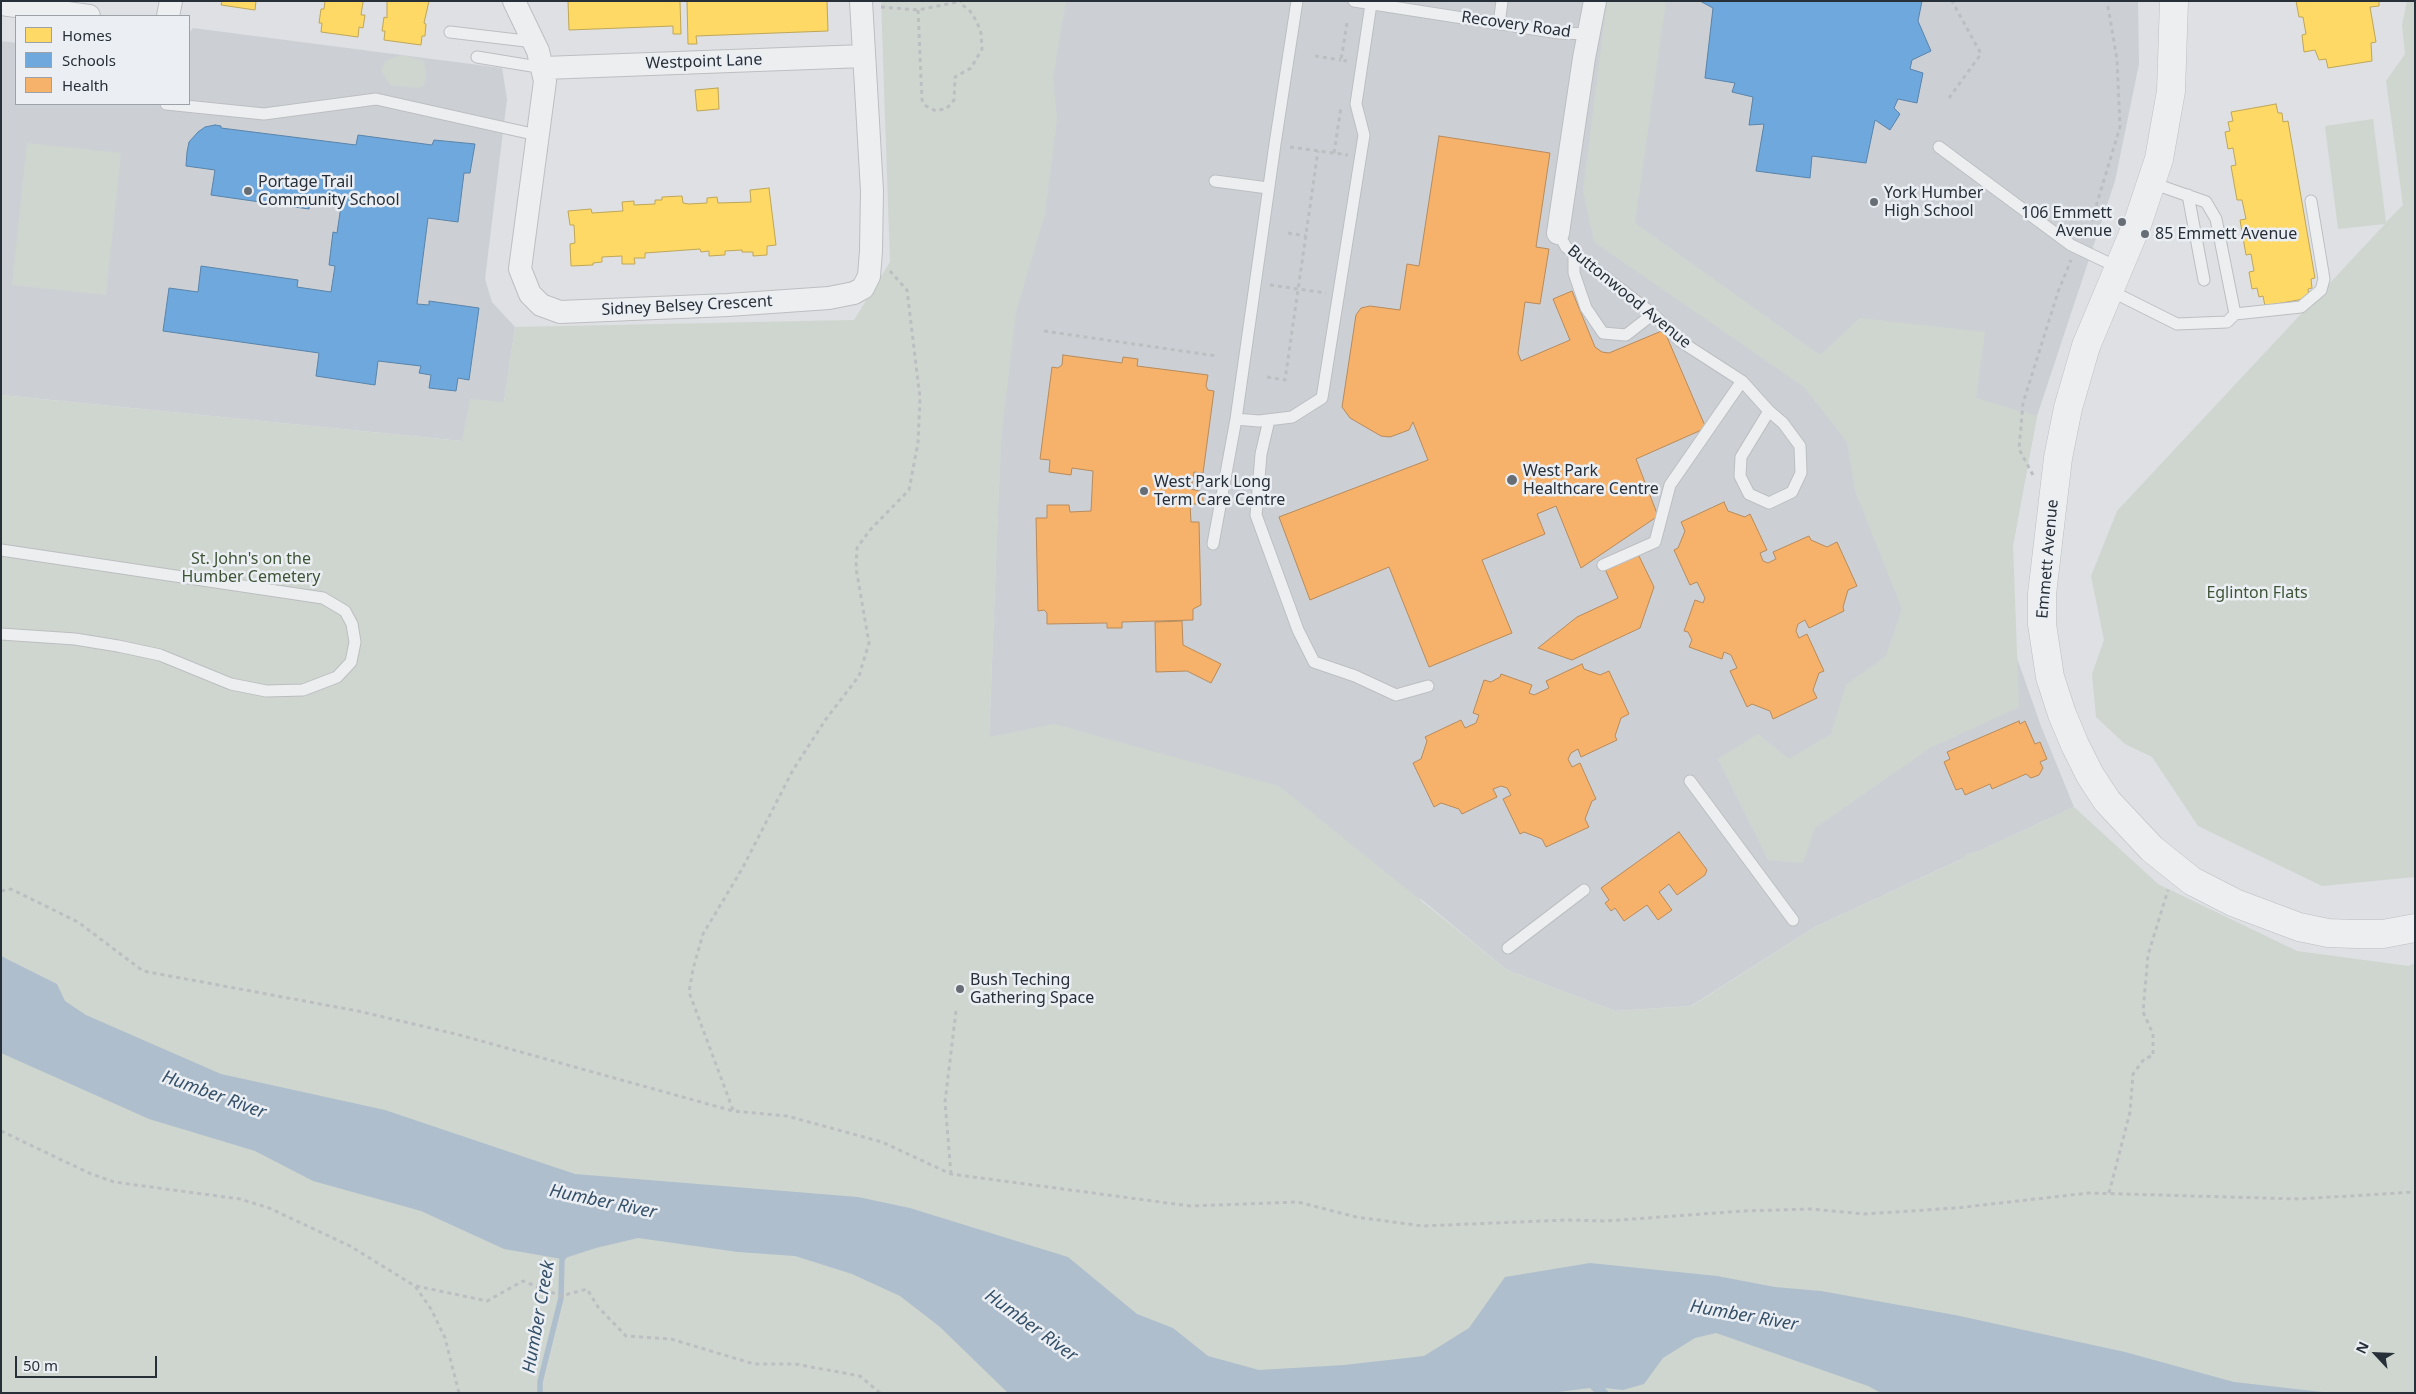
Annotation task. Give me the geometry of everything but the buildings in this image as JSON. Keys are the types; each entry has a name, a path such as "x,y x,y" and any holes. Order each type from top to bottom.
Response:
{"street":[{"path":"168,15 171,1"},
{"name":"Sidney Belsey Crescent","path":"514,1 534,42 544,68 545,81 520,269 530,294 541,305 560,312 829,298 854,293 863,288 869,276 872,192 861,3"},
{"name":"Buttonwood Avenue","path":"1558,233 1584,58 1595,1"},
{"name":"Emmett Avenue","path":"2174,1 2171,91 2164,134 2152,183 2138,222 2086,346 2068,408 2046,543 2042,594 2042,624 2050,677 2075,745 2090,775 2107,801 2132,829 2192,881 2235,903 2275,920 2299,927 2328,933 2355,934 2384,934 2415,928"},
{"path":"1,4 82,15"},
{"name":"Westpoint Lane","path":"544,68 864,56"}],"lane":[{"path":"1213,544 1236,419 1268,188 1298,1"},
{"name":"Recovery Road","path":"1354,1 1566,34 1590,34"},
{"path":"1499,24 1502,1"},
{"path":"1236,419 1269,420 1292,417 1322,398 1364,135 1356,104 1371,4"},
{"path":"450,32 534,42"},
{"path":"477,57 544,68"},
{"path":"176,105 264,114 376,99 538,135"},
{"path":"1940,147 2114,279 2177,324 2227,322 2235,314 2301,307 2321,290 2324,279 2311,201"},
{"path":"1215,181 1268,188"},
{"path":"2152,183 2206,202 2216,219 2235,314"},
{"path":"2188,195 2204,280"},
{"name":"Buttonwood Avenue","path":"1558,233 1566,247 1574,254 1653,314 1680,341 1742,381 1768,411 1783,423 1800,446 1801,473 1792,492 1769,503 1748,494 1740,476 1741,457 1768,411"},
{"path":"1574,254 1574,273 1586,308 1603,334 1626,335 1653,314"},
{"path":"1603,565 1655,542 1670,485 1742,381"},
{"path":"1269,420 1261,454 1256,515 1298,630 1314,662 1355,676 1396,695 1428,686"},
{"path":"1,550 323,598 345,611 352,624 355,642 351,662 337,676 303,690 266,691 232,684 160,655 75,639 1,634"},
{"path":"1690,782 1793,920"},
{"path":"1508,948 1584,890"}],"path":[{"path":"1949,98 1981,54 1952,1"},
{"path":"861,3 918,10 961,2 970,11 981,33 982,50 971,68 955,77 954,100 947,108 936,111 926,106 922,100 918,10"},
{"path":"1315,56 1341,60"},
{"path":"1289,146 1350,156"},
{"path":"1267,377 1285,380 1318,151"},
{"path":"1288,233 1306,236"},
{"path":"733,1111 689,992 698,952 703,934 742,869 793,770 826,719 859,676 869,643 856,568 857,548 870,530 909,490 918,443 920,398 908,290 871,251"},
{"path":"1268,285 1329,293"},
{"path":"1044,331 1216,356"},
{"path":"2109,1193 2130,1112 2133,1074 2145,1058 2153,1056 2153,1034 2143,1012 2148,955 2163,901 2176,869"},
{"path":"1,891 10,889 78,922 142,971 358,1011 456,1034 733,1111 787,1116 882,1142 950,1174 1190,1206 1298,1202 1356,1217 1423,1226 1566,1220 1606,1221 1743,1211 1811,1209 1864,1214 1956,1208 2089,1193 2299,1198 2415,1192"},
{"path":"950,1174 945,1102 956,1011"},
{"path":"1,1131 89,1173 114,1182 240,1199 269,1208 350,1246 416,1286 487,1302 524,1281 561,1296 587,1289 598,1307 626,1336 671,1339 754,1364 796,1364 860,1376 880,1393"},
{"path":"416,1286 431,1309 445,1338 459,1393"}],"shaded area":[{"name":"West Park Healthcare Centre","path":"1004,1 2138,1 2139,64 2115,181 2037,416 2013,545 2011,641 2041,726 2074,807 1815,927 1691,1006 1615,1011 1507,970 1422,900 989,737 1012,147"},
{"name":"Portage Trail Community School","path":"193,28 502,68 507,99 485,279 492,302 515,327 504,402 462,441 1,395 1,41 15,43 15,105 190,105 190,32"}],"green space":[{"name":"St. John's on the Humber Cemetery","path":"881,1 1066,1 1053,78 1057,119 1045,214 1016,312 1001,440 989,737 1054,724 1279,786 1507,970 1615,1011 1692,1006 1815,927 1960,860 1968,853 1979,851 2074,807 2158,884 2297,951 2409,966 2415,963 2415,1393 1,1393 1,395 462,441 470,399 504,402 515,327 854,320 890,262"},
{"path":"1607,1 1666,1 1635,223 1820,355 1860,318 1985,332 1976,398 2037,416 2013,545 2019,707 1930,748 1815,828 1803,863 1768,860 1718,759 1758,734 1789,759 1831,734 1846,685 1886,656 1902,609 1855,491 1847,442 1804,387 1594,242 1583,190"},
{"name":"Eglinton Flats","path":"2407,1 2415,1 2415,877 2322,886 2198,826 2152,757 2125,744 2096,717 2092,674 2104,640 2091,576 2117,511 2385,224 2338,229 2325,126 2373,119 2386,222 2403,205 2386,81 2405,54 2402,25"},
{"path":"401,55 424,61 426,76 424,85 418,88 390,85 381,70 386,61"},
{"path":"27,143 121,153 106,295 12,285"}],"water":[{"name":"Humber River","path":"1,956 57,984 65,1001 86,1015 221,1074 385,1110 575,1174 858,1197 910,1208 1068,1257 1137,1314 1173,1328 1208,1356 1259,1370 1344,1365 1424,1356 1469,1328 1505,1277 1590,1263 1717,1276 1775,1287 1821,1291 1955,1315 2125,1352 2234,1382 2331,1393 1881,1393 1868,1386 1716,1333 1695,1338 1663,1358 1644,1384 1623,1390 1605,1388 1609,1393 1595,1393 1590,1388 1550,1393 1008,1393 940,1327 900,1296 852,1274 795,1256 738,1252 638,1238 596,1248 562,1259 504,1249 421,1211 313,1181 255,1151 149,1119 1,1053"}],"waterway":[{"name":"Humber Creek","path":"540,1393 540,1382 561,1298 562,1259 566,1254"}],"place":[{"name":"Portage Trail Community School","path":"248,191"},
{"name":"York Humber High School","path":"1874,202"},
{"name":"106 Emmett Avenue","path":"2122,222"},
{"name":"85 Emmett Avenue","path":"2145,234"},
{"name":"West Park Healthcare Centre","path":"1512,480"},
{"name":"West Park Long Term Care Centre","path":"1144,491"},
{"name":"Bush Teching Gathering Space","path":"960,989"}]}
